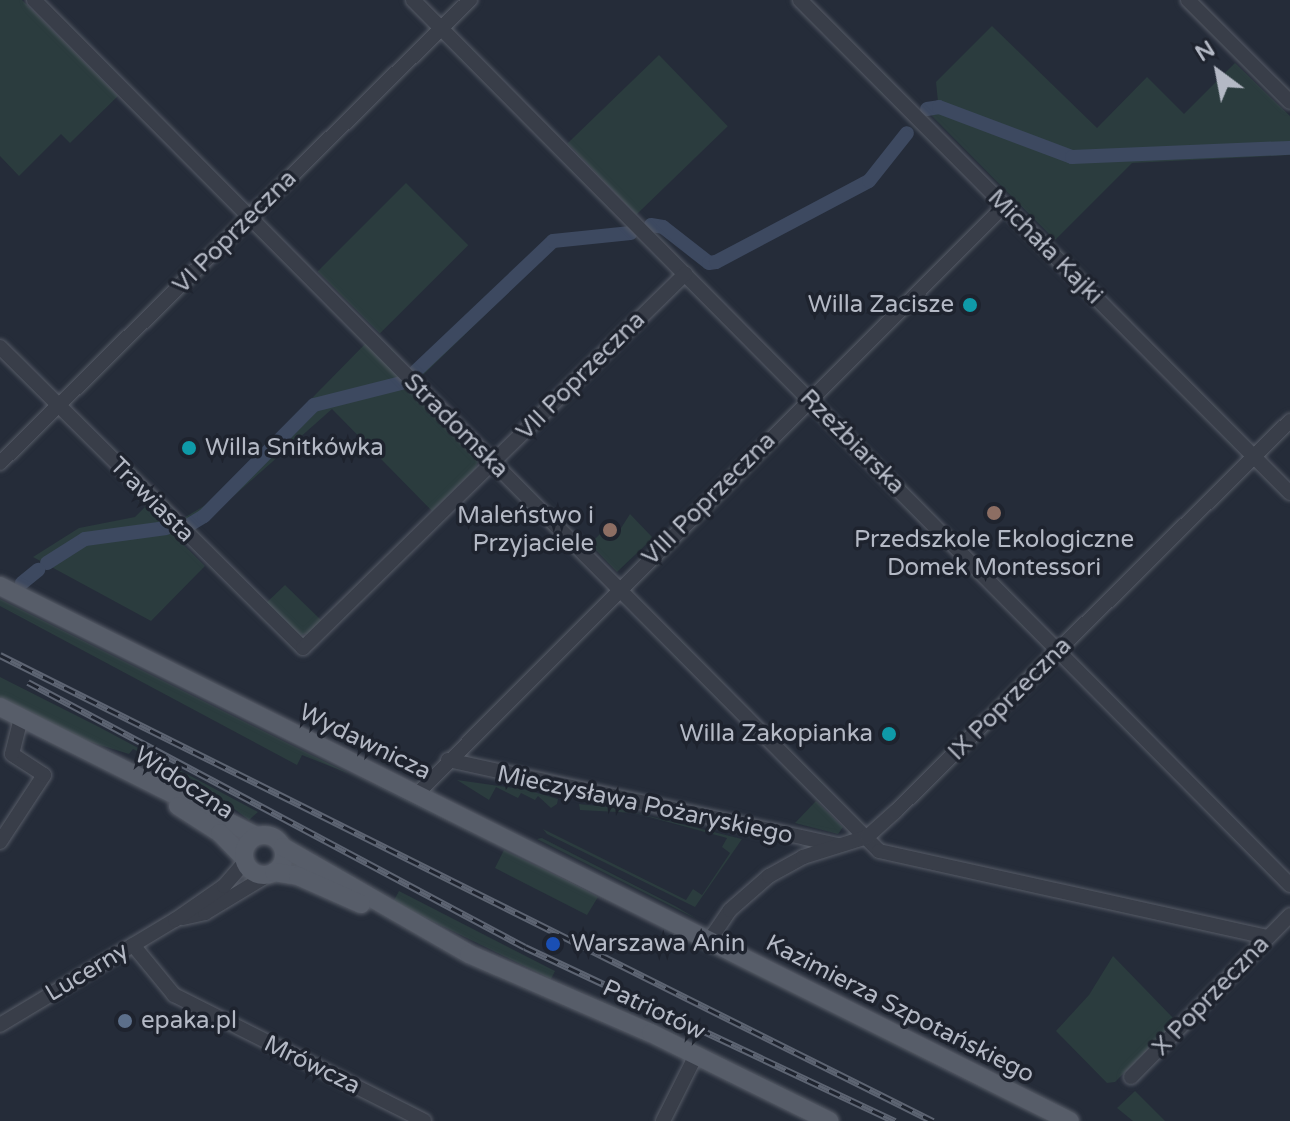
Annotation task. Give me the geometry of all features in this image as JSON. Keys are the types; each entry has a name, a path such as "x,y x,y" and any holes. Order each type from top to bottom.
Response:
{"main road":[{"name":"Wydawnicza","path":"0,586 709,941"},
{"name":"Widoczna","path":"0,707 256,836"},
{"name":"Widoczna","path":"94,754 220,833 244,859"},
{"path":"256,836 272,836 283,847 285,857 271,874 251,871 244,859 246,844 256,836"},
{"name":"Patriotów","path":"283,847 414,925"},
{"name":"Patriotów","path":"271,874 298,876 414,925 696,1055 829,1121"},
{"name":"Kazimierza Szpotańskiego","path":"709,941 1070,1121"}],"street":[{"name":"Stradomska","path":"34,0 879,851 1268,937"},
{"name":"Rzeźbiarska","path":"413,0 1290,885"},
{"name":"VI Poprzeczna","path":"0,463 470,0"},
{"name":"Michała Kajki","path":"800,0 1290,493"},
{"path":"1188,0 1290,102"},
{"name":"VIII Poprzeczna","path":"416,795 1004,206"},
{"name":"VII Poprzeczna","path":"307,647 685,274"},
{"name":"Trawiasta","path":"0,347 294,643 307,647"},
{"name":"IX Poprzeczna","path":"709,941 730,910 769,876 803,857 867,837 1290,421"},
{"path":"0,842 44,775 12,754 21,718"},
{"name":"Mieczysława Pożaryskiego","path":"448,760 842,846"},
{"name":"Lucerny","path":"222,896 244,859"},
{"name":"Lucerny","path":"0,1025 175,920 271,874"},
{"name":"X Poprzeczna","path":"1131,1077 1290,915"},
{"name":"Mrówcza","path":"133,945 174,995 424,1121"},
{"path":"663,1121 696,1055"}],"shaded area":[{"path":"0,0 22,0 118,96 70,143 61,134 19,176 0,156"},
{"path":"992,26 1097,128 1147,77 1184,114 1235,63 1290,116 1290,155 1132,163 1055,240 922,106 938,102 936,82"},
{"path":"659,55 728,126 636,214 568,143"},
{"path":"406,183 468,245 380,334 318,271"},
{"path":"625,228 634,236 556,246 421,377 411,368 544,241"},
{"path":"366,343 478,461 476,468 432,511 332,409 194,531 182,519 209,503"},
{"path":"145,507 205,566 151,621 33,557 79,528 135,517"},
{"path":"630,514 653,538 617,572 590,544 604,530 614,539"},
{"path":"285,585 322,621 309,634 296,635 265,604"},
{"path":"0,599 350,774 302,755 297,765 0,606"},
{"path":"0,677 258,812 249,820 201,784 133,749 129,754 87,741 0,698"},
{"path":"457,780 527,790 558,799 557,804 551,808 538,796 535,800 521,793 518,798 496,787 489,800"},
{"path":"816,801 843,827 838,834 795,823"},
{"path":"579,804 616,808 742,839 695,907 547,834 543,829 686,900 693,889 702,895 730,853 722,847 727,838 635,813 580,810"},
{"path":"542,838 675,906 697,919 537,839"},
{"path":"504,850 598,897 587,915 495,868"},
{"path":"399,891 555,971 551,979 393,902"},
{"path":"1113,956 1176,1021 1115,1082 1107,1083 1056,1031 1089,995"},
{"path":"1135,1091 1165,1121 1133,1121 1117,1108"}],"waterway":[{"path":"927,109 939,107 1072,157 1290,148"},
{"path":"651,225 663,227 709,263 716,262 869,181 907,133"},
{"path":"416,371 553,241 631,233"},
{"path":"189,525 204,516 314,405 401,383"},
{"path":"47,563 85,539 166,528"},
{"path":"22,583 38,570"}],"railway":[{"path":"0,655 933,1121"},
{"path":"28,682 525,947 895,1121"}],"place":[{"name":"Willa Zacisze","path":"970,305"},
{"name":"Willa Snitkówka","path":"189,448"},
{"name":"Przedszkole Ekologiczne Domek Montessori","path":"994,513"},
{"name":"Maleństwo i Przyjaciele","path":"610,530"},
{"name":"Willa Zakopianka","path":"889,734"},
{"name":"Warszawa Anin","path":"553,944"},
{"name":"epaka.pl","path":"125,1021"}]}
